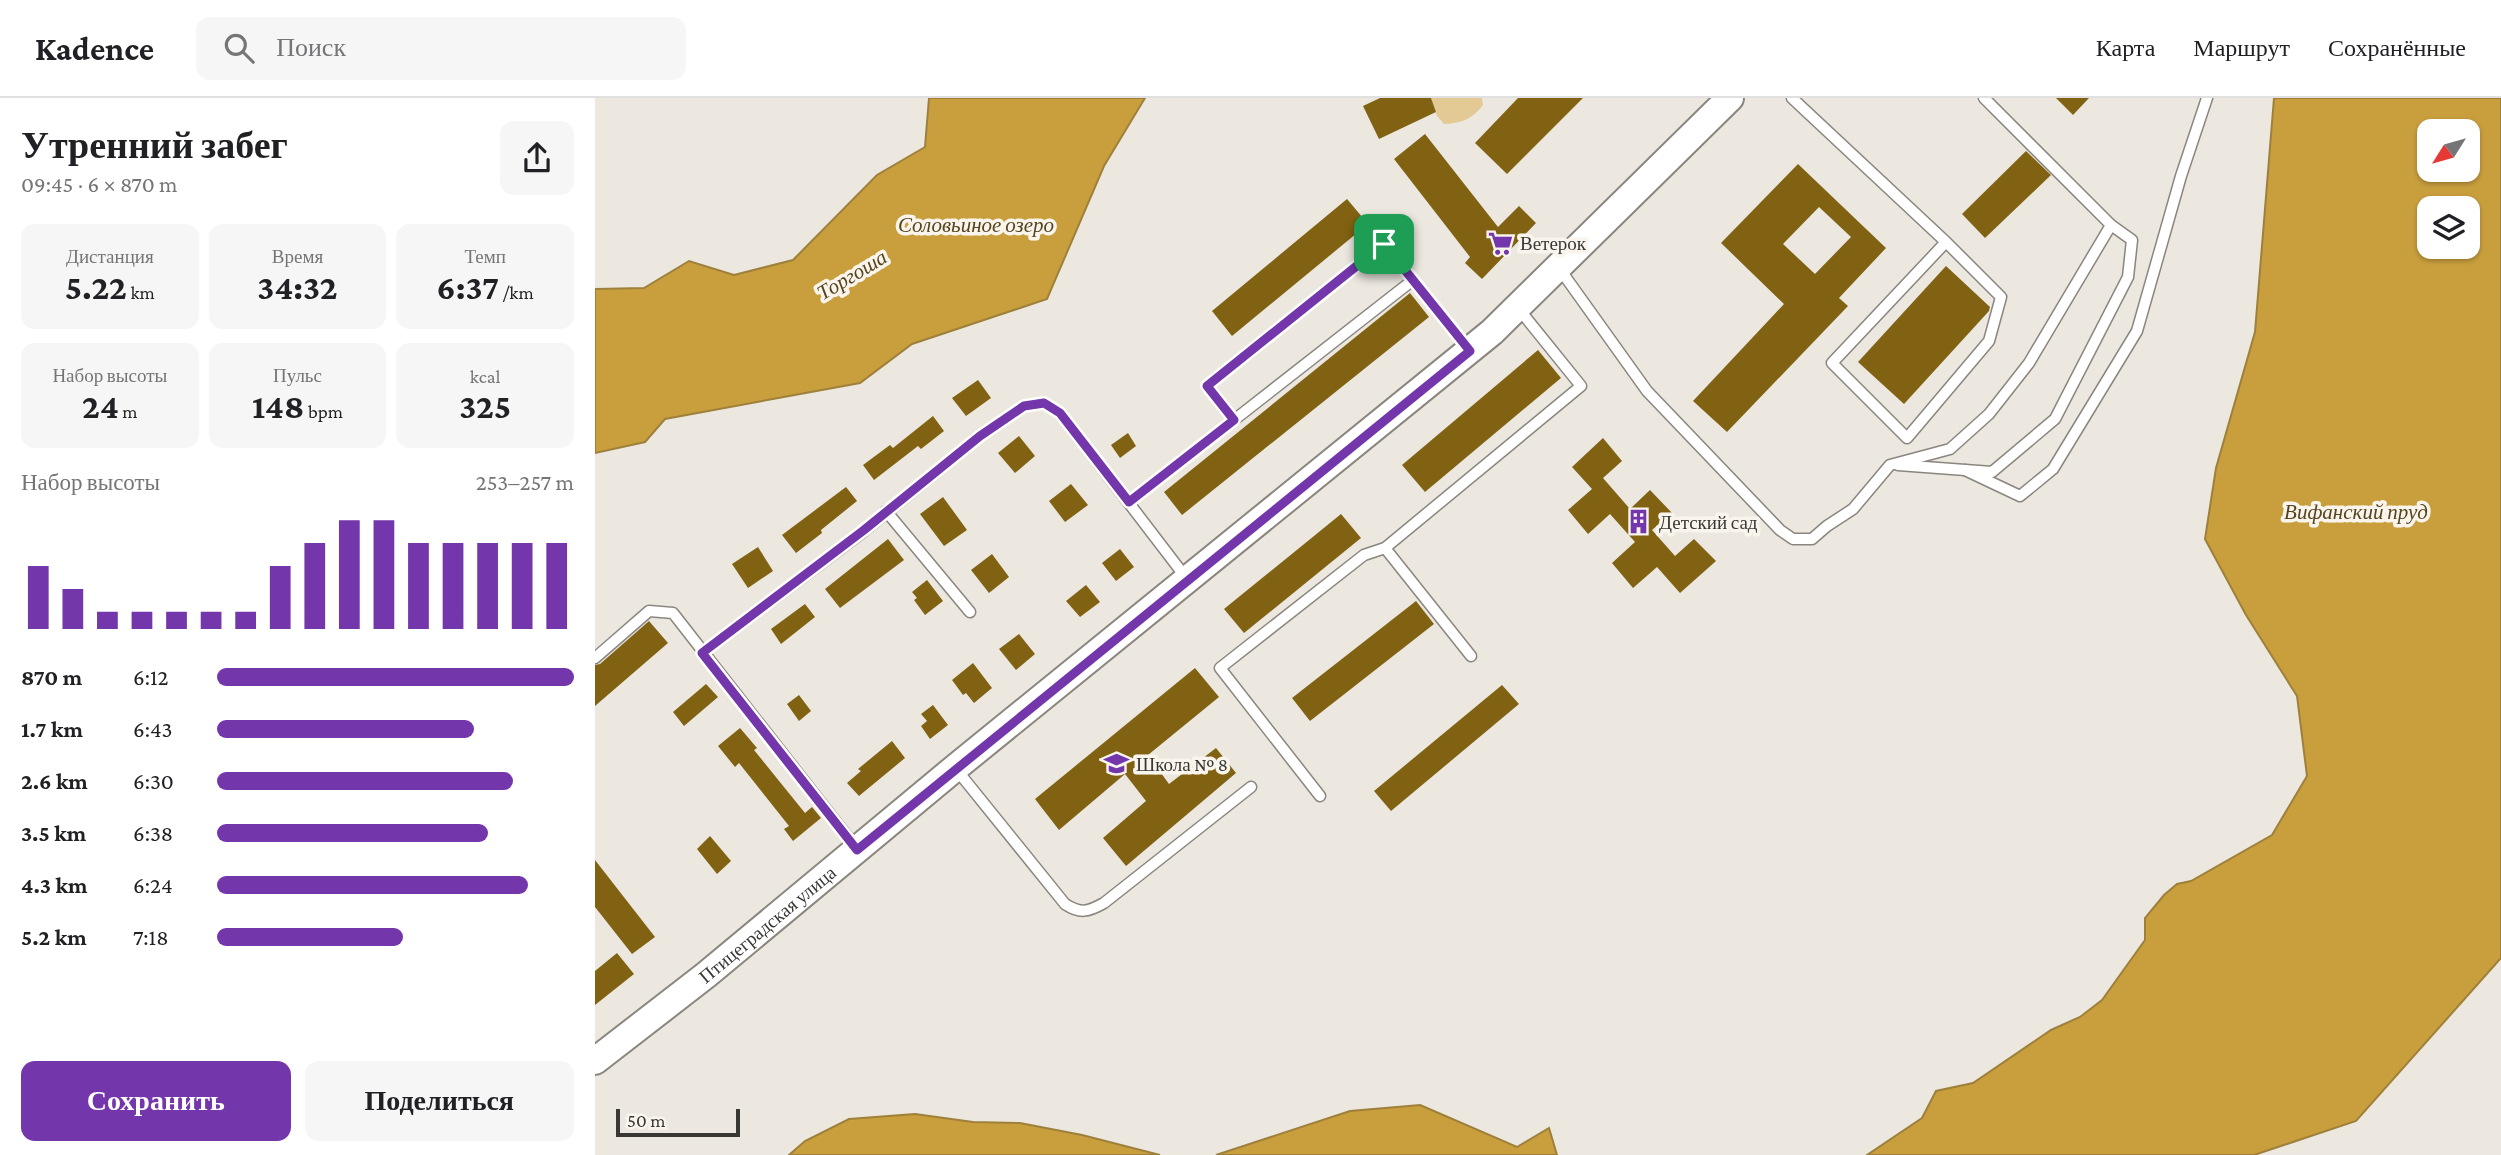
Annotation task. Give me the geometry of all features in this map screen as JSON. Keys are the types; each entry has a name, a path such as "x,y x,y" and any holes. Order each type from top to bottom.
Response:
{"street":[{"name":"Птицеградская улица","path":"595,1061 706,975 955,768 1470,351 1518,308 1730,98"}],"lane":[{"path":"1792,98 1946,242 2001,297 1989,341 1907,438 1832,363 1946,242"},
{"path":"1890,465 1992,472 2056,419 2128,277 2132,240 2111,225 1984,98"},
{"path":"1965,470 2020,496 2053,469 2137,331 2181,176 2207,98"},
{"path":"1559,268 1647,391 1780,530 1793,539 1812,539 1853,509 1890,465 1950,449 1989,414 2029,363 2111,225"},
{"path":"1234,420 1207,386 1384,244 1470,351"},
{"path":"1129,502 1413,280"},
{"path":"1320,796 1220,668 1364,555 1385,548 1581,386 1518,308"},
{"path":"702,653 864,530 980,436 1024,406 1044,403 1060,413 1187,580"},
{"path":"885,511 970,612"},
{"path":"1385,548 1471,656"},
{"path":"595,658 649,611 673,613 857,850"},
{"path":"955,768 1065,904 1077,912 1090,911 1104,903 1251,787"}],"shaded area":[{"path":"1431,98 1482,98 1483,105 1466,119 1444,124 1437,116"}],"water":[{"name":"Соловьиное озеро","path":"929,98 1145,98 1104,166 1047,299 912,344 860,383 665,419 645,442 595,453 595,289 644,288 689,261 734,275 793,260 877,175 925,147"},
{"name":"Вифанский пруд","path":"2274,98 2501,98 2501,958 2356,1121 2254,1155 1867,1155 1922,1118 1936,1091 1973,1083 2051,1030 2080,1017 2102,1000 2145,940 2145,918 2164,895 2177,884 2191,881 2272,835 2307,776 2297,696 2246,615 2205,539 2216,468 2255,332"},
{"path":"1420,1105 1517,1147 1549,1128 1557,1155 1216,1155 1350,1111"},
{"path":"915,1114 973,1122 1020,1123 1082,1135 1160,1155 789,1155 805,1141 849,1119"}],"building":[{"path":"1380,98 1431,98 1436,112 1379,139 1363,106"},
{"path":"1518,98 1583,98 1507,174 1475,143"},
{"path":"2056,98 2089,98 2073,115"},
{"path":"1425,134 1498,227 1519,206 1536,223 1482,279 1465,263 1470,257 1394,159"},
{"path":"2026,151 2051,175 1985,238 1962,214"},
{"path":"1798,164 1886,248 1839,298 1848,306 1727,432 1693,401 1784,304 1721,243","holes":["1819,207 1851,237 1815,274 1783,244"]},
{"path":"1347,199 1368,224 1232,336 1212,311"},
{"path":"1946,266 1990,307 1989,311 1904,404 1858,362"},
{"path":"1410,293 1429,317 1182,515 1164,492"},
{"path":"1538,350 1561,378 1425,492 1402,465"},
{"path":"978,380 991,398 966,416 952,398"},
{"path":"933,416 944,431 921,449 918,446 874,480 863,465 890,445 893,448"},
{"path":"1128,433 1136,446 1120,458 1111,445"},
{"path":"1019,436 1035,456 1015,473 998,453"},
{"name":"Детский сад","path":"1603,438 1622,461 1603,478 1630,509 1650,490 1672,513 1652,530 1675,556 1694,539 1716,561 1680,593 1657,567 1633,588 1612,563 1635,542 1610,514 1588,534 1568,510 1592,489 1572,467"},
{"path":"1071,484 1088,505 1065,522 1049,501"},
{"path":"846,487 857,501 796,553 782,535"},
{"path":"943,497 967,530 944,546 920,514"},
{"path":"1341,514 1361,538 1244,633 1224,609"},
{"path":"888,539 904,560 840,608 825,589"},
{"path":"758,547 773,571 748,588 732,564"},
{"path":"1120,549 1134,567 1116,581 1102,563"},
{"path":"992,554 1009,577 989,593 971,570"},
{"path":"927,580 943,601 925,615 914,600 917,598 912,592"},
{"path":"1086,585 1100,602 1080,617 1066,601"},
{"path":"1416,601 1434,624 1310,721 1292,698"},
{"path":"805,604 815,617 781,644 771,629"},
{"path":"649,621 668,643 595,706 595,665 600,664"},
{"path":"1019,634 1035,654 1016,670 999,649"},
{"path":"973,663 992,688 974,703 966,693 963,695 952,680"},
{"name":"Школа № 8","path":"1195,668 1219,697 1148,755 1169,784 1216,748 1236,773 1126,866 1103,838 1146,801 1125,774 1059,830 1035,799"},
{"path":"706,684 718,697 684,726 673,712"},
{"path":"1502,685 1519,704 1391,811 1374,791"},
{"path":"799,695 811,711 799,721 787,704"},
{"path":"933,705 948,725 930,739 921,726 927,721 921,714"},
{"path":"740,728 757,748 754,750 805,813 812,807 821,818 793,841 784,829 789,826 739,763 735,767 718,746"},
{"path":"892,741 905,758 859,796 847,783 861,771 858,769"},
{"path":"710,836 731,861 717,874 697,849"},
{"path":"595,860 655,937 632,954 595,907"},
{"path":"617,953 634,974 595,1005 595,971"}],"place":[{"name":"Ветерок","path":"1500,243"},
{"name":"Детский сад","path":"1639,522"},
{"name":"Школа № 8","path":"1116,764"}],"route":[{"path":"1384,244 1470,351 857,850 702,653 864,530 980,436 1024,406 1044,403 1060,413 1129,502 1234,420 1207,386 1384,244"}],"water label":[{"name":"Торгоша","path":"852,275"}]}
